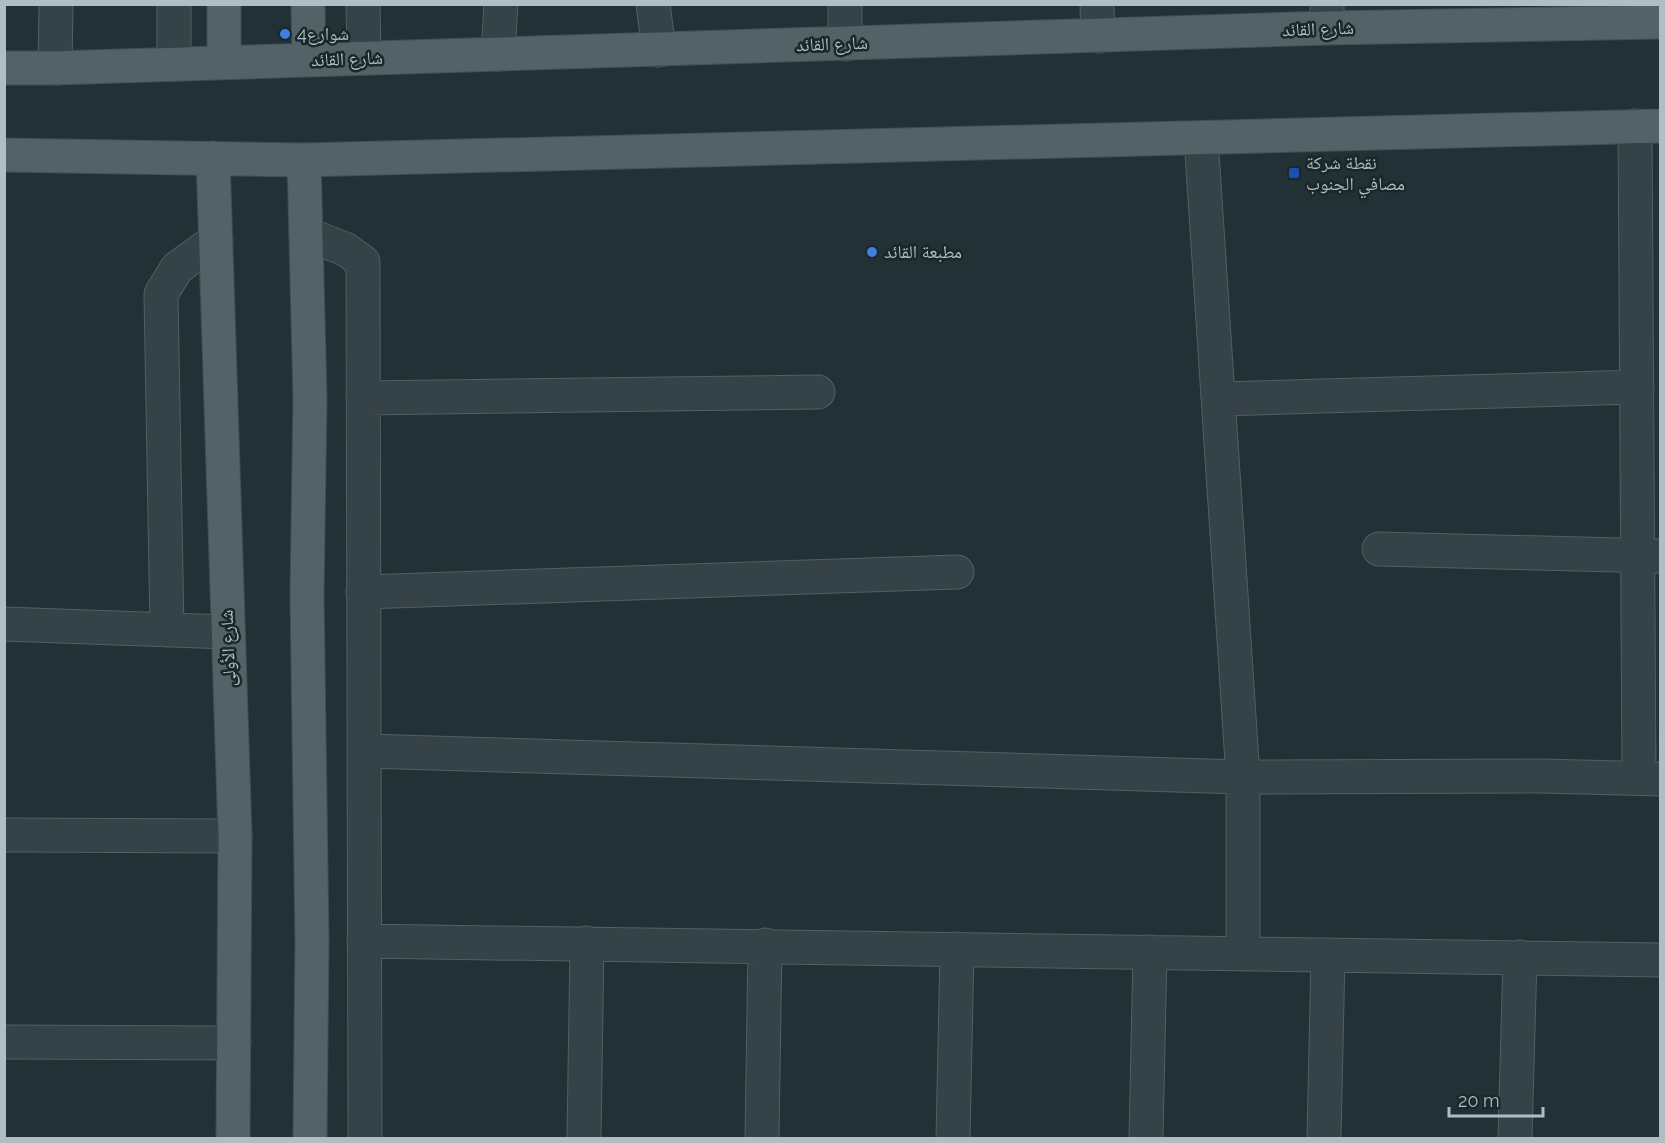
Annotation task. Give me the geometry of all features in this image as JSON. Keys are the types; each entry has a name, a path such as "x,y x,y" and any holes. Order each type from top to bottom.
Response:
{"main road":[{"path":"224,4 224,62"},
{"path":"308,4 309,60"},
{"name":"شارع القائد","path":"4,68 845,44 1097,20 1602,14 1660,22"},
{"path":"4,154 304,160 1648,126"},
{"name":"شارع الأولى","path":"213,158 235,836 233,1138"},
{"path":"304,160 310,398 307,594 312,940 310,1138"}],"street":[{"path":"55,68 56,4"},
{"path":"174,4 174,64"},
{"path":"363,4 364,58"},
{"path":"498,54 501,4"},
{"path":"653,4 659,50"},
{"path":"845,4 845,44"},
{"path":"364,751 1243,777 1541,776 1650,779 1649,555 1637,387 1648,126"},
{"path":"1201,138 1243,777 1243,953"},
{"path":"306,234 345,249 363,262 365,1138"},
{"path":"167,630 161,294 177,267 216,240"},
{"path":"1219,399 1637,387"},
{"path":"363,398 818,392"},
{"path":"1379,549 1649,555"},
{"path":"363,592 957,572"},
{"path":"4,624 228,632"},
{"path":"4,835 235,836"},
{"path":"364,941 765,945 1660,960"},
{"path":"584,1138 587,943"},
{"path":"762,1138 765,945"},
{"path":"953,1138 957,949"},
{"path":"1146,1138 1150,952"},
{"path":"1324,1138 1328,955"},
{"path":"1515,1138 1520,957"},
{"path":"4,1042 234,1043"}],"place":[{"name":"4شوارع","path":"285,34"},
{"name":"نقطة شركة مصافي الجنوب","path":"1294,173"},
{"name":"مطبعة القائد","path":"872,252"}]}
